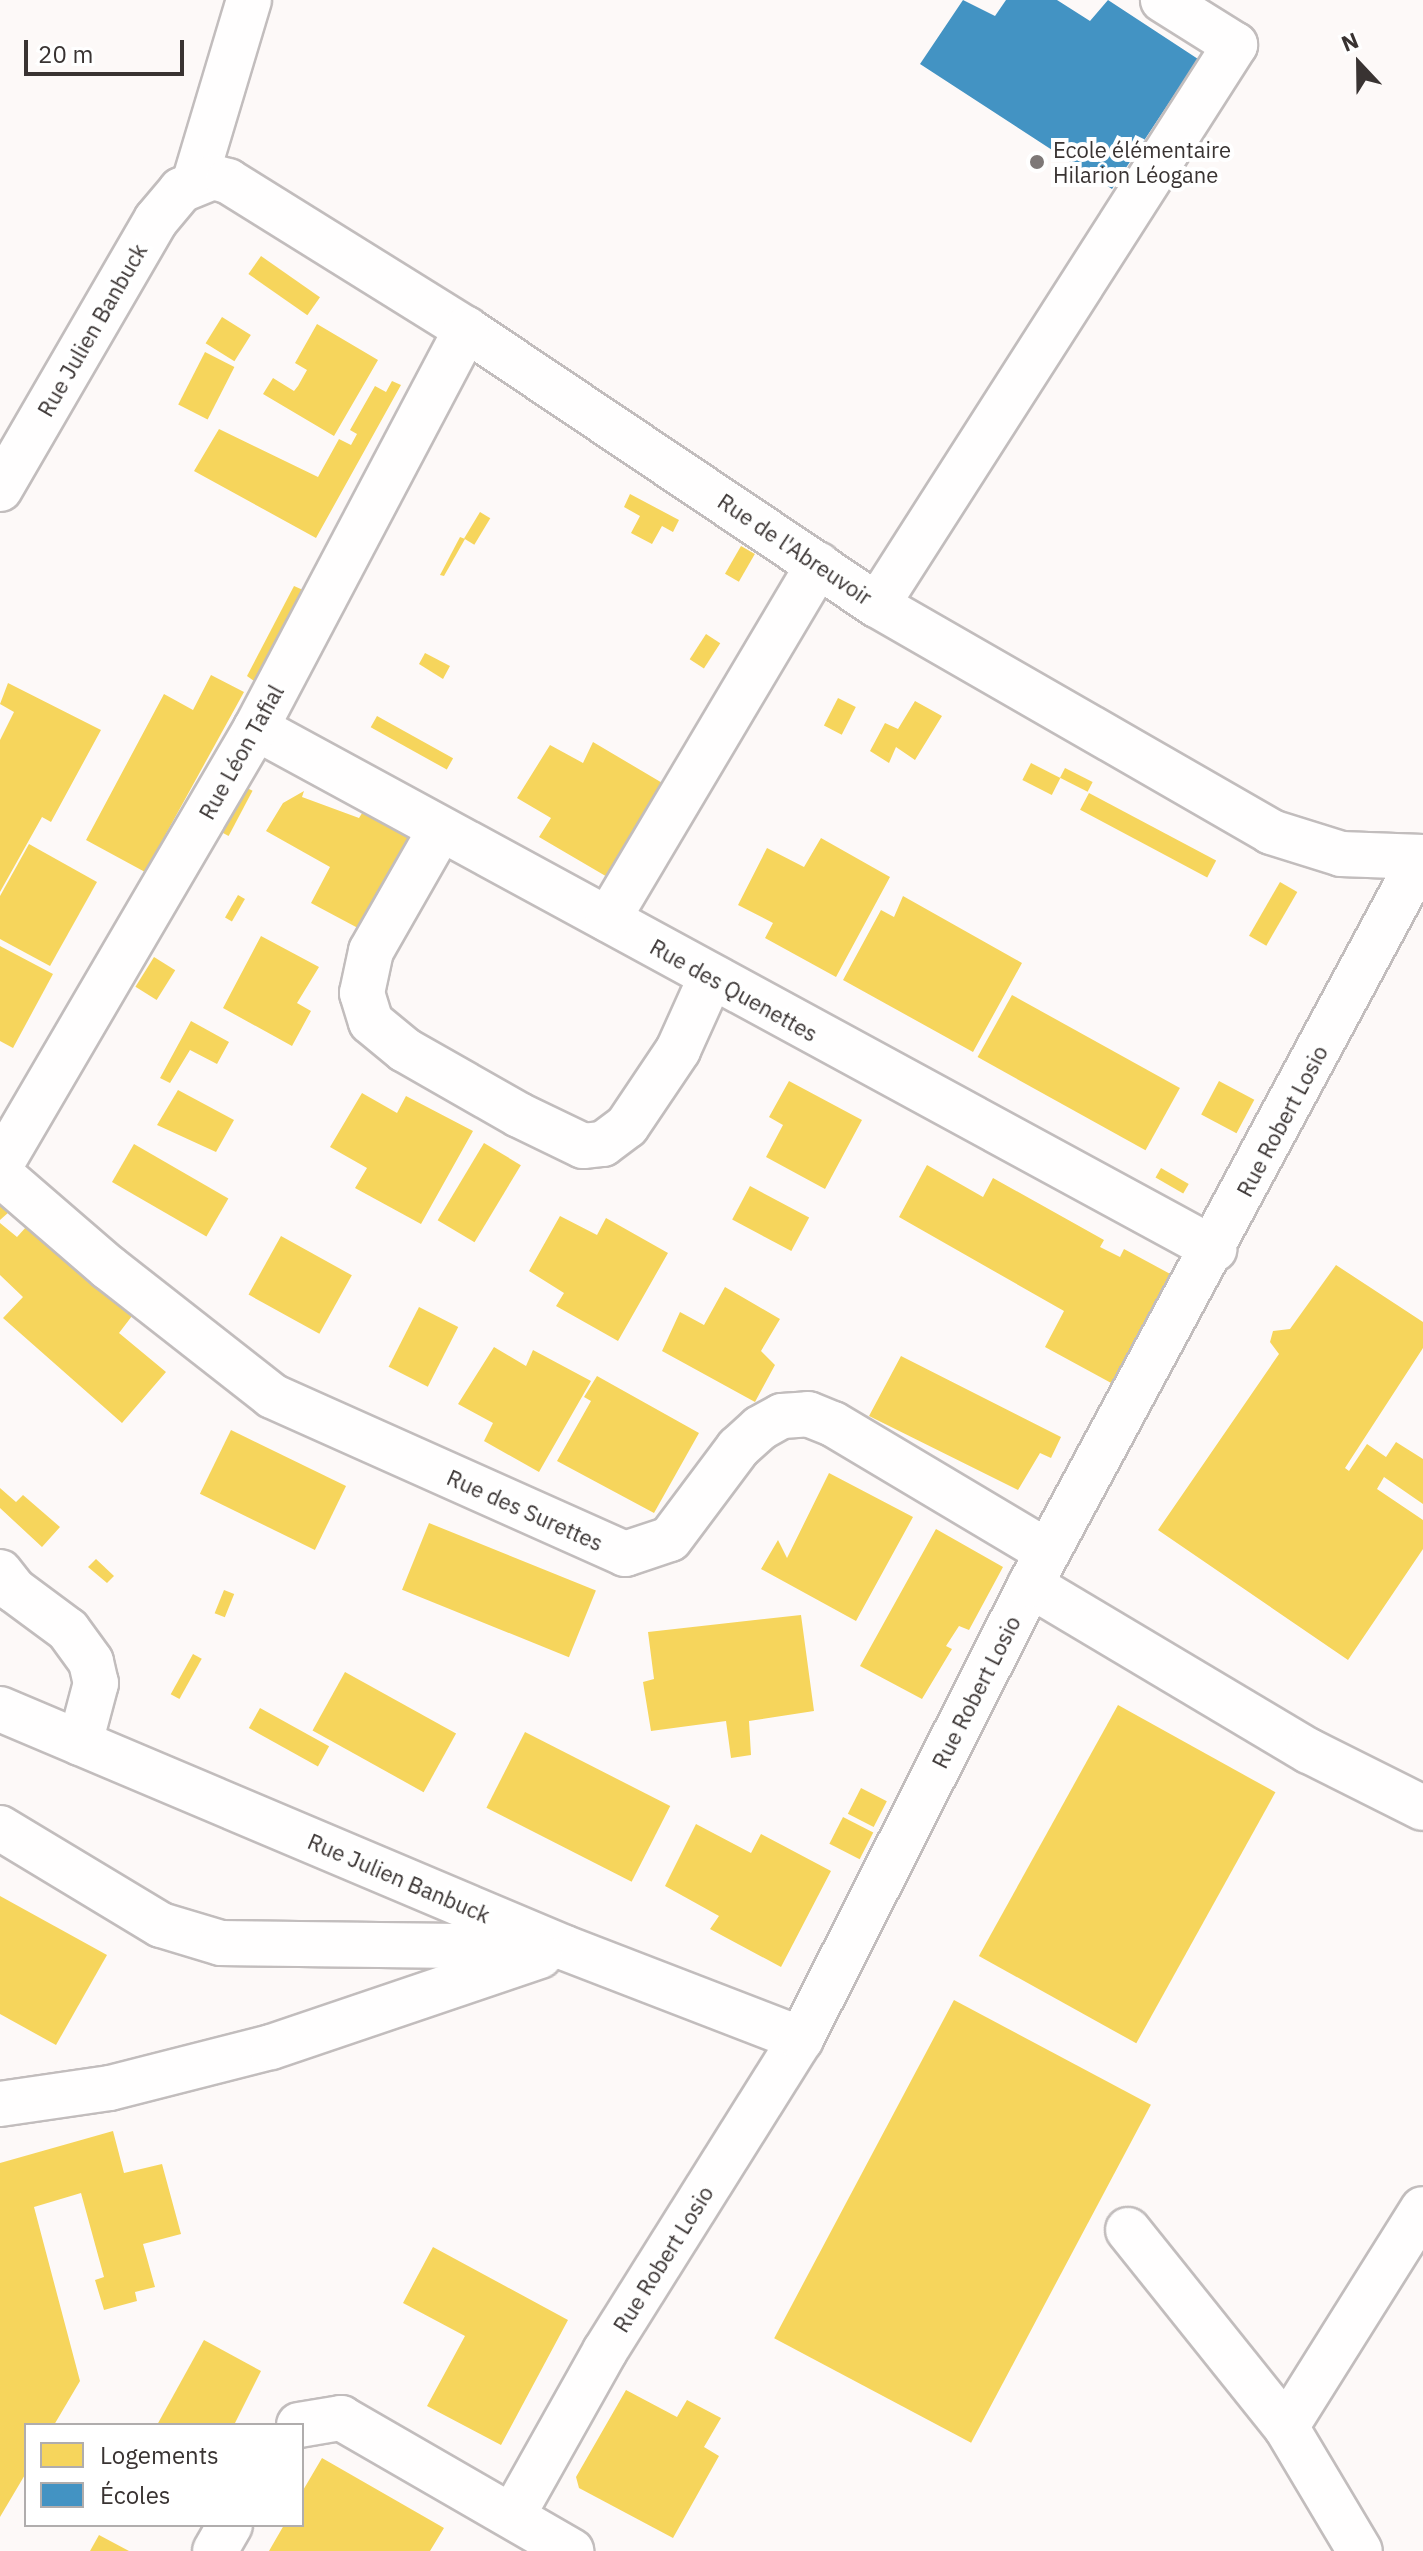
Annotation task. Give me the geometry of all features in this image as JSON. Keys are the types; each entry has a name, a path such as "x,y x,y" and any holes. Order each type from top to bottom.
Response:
{"street":[{"path":"195,180 249,0"},
{"path":"877,605 1235,45 1163,0"},
{"name":"Rue de l'Abreuvoir","path":"195,180 228,181 466,329 877,605 1271,832 1341,854 1422,857"},
{"name":"Rue Julien Banbuck","path":"0,489 156,220 195,180"},
{"name":"Rue Léon Tafial","path":"0,1166 256,728 466,329"},
{"path":"608,919 818,565"},
{"name":"Rue des Quenettes","path":"256,728 608,919 710,979 1214,1249"},
{"path":"440,830 371,951 362,993 371,1022 405,1050 519,1115 583,1146 603,1144 627,1126 678,1050 710,979"},
{"name":"Rue Robert Losio","path":"513,2515 605,2351 801,2039 1039,1568 1214,1249 1422,857"},
{"name":"Rue des Surettes","path":"0,1174 109,1268 272,1396 625,1554 670,1539 738,1448 760,1428 782,1416 808,1414 1309,1751 1423,1808"},
{"path":"0,1572 14,1590 68,1630 91,1662 96,1683 80,1743"},
{"name":"Rue Julien Banbuck","path":"0,1709 565,1948 801,2039"},
{"path":"0,1828 161,1925 221,1943 565,1948"},
{"path":"0,2104 110,2088 271,2047 565,1948"},
{"path":"1286,2427 1423,2209"},
{"path":"1128,2230 1286,2427 1357,2549"},
{"path":"304,2424 341,2418 571,2551"},
{"path":"215,2551 229,2527"}],"building: Logements":[{"path":"261,256 320,297 307,315 248,274"},
{"path":"222,317 251,335 234,361 206,343"},
{"path":"317,324 378,360 334,436 263,394 273,378 294,391 298,386 307,370 295,363"},
{"path":"205,352 234,367 208,420 178,405"},
{"path":"392,381 401,385 316,538 194,471 219,429 318,477 339,439 351,445 357,434 350,430 375,386 386,392"},
{"path":"630,494 679,520 673,532 662,526 652,544 631,533 640,516 624,507"},
{"path":"480,512 490,518 474,545 464,539"},
{"path":"460,537 465,539 444,576 440,575"},
{"path":"741,546 755,554 739,582 725,574"},
{"path":"294,586 303,590 254,681 247,676"},
{"path":"706,634 720,643 704,668 690,659"},
{"path":"425,653 450,666 443,679 419,664"},
{"path":"211,675 244,692 145,872 86,840 164,694 193,710"},
{"path":"8,683 101,730 51,822 42,817 0,892 0,740 14,712 0,704"},
{"path":"838,698 856,707 842,735 824,726"},
{"path":"915,701 942,716 915,760 896,747 889,763 870,751 885,723 898,729"},
{"path":"377,716 453,758 447,770 371,727"},
{"path":"593,742 664,784 609,878 539,837 551,818 517,798 550,745 583,763"},
{"path":"1031,763 1060,778 1052,795 1022,780"},
{"path":"1065,768 1093,782 1088,792 1060,778"},
{"path":"234,781 253,791 229,836 210,826"},
{"path":"304,791 302,797 359,818 364,810 431,842 371,935 311,903 330,867 266,831 283,803"},
{"path":"1089,793 1216,861 1207,877 1080,810"},
{"path":"821,838 890,877 836,977 765,938 773,923 738,905 767,848 804,867"},
{"path":"29,844 97,882 50,966 0,939 0,896"},
{"path":"1280,882 1297,892 1266,946 1249,936"},
{"path":"238,895 245,899 232,922 225,918"},
{"path":"903,896 1022,963 973,1052 843,980 881,910 894,917"},
{"path":"261,936 319,967 297,1003 311,1011 292,1046 223,1008"},
{"path":"0,946 53,974 13,1048 0,1041"},
{"path":"154,957 175,970 157,1000 135,987"},
{"path":"1012,995 1180,1088 1146,1150 978,1057"},
{"path":"191,1021 229,1042 217,1064 190,1050 170,1083 160,1078"},
{"path":"789,1081 862,1120 825,1189 766,1157 783,1125 769,1117"},
{"path":"1219,1081 1254,1100 1236,1133 1201,1115"},
{"path":"178,1090 234,1120 216,1152 157,1125"},
{"path":"362,1093 397,1113 406,1096 473,1131 421,1224 355,1188 367,1168 330,1147"},
{"path":"484,1143 521,1165 475,1242 438,1220"},
{"path":"134,1144 228,1198 206,1237 112,1182"},
{"path":"927,1165 983,1197 993,1178 1104,1240 1100,1247 1120,1257 1124,1249 1174,1276 1113,1384 1045,1347 1064,1311 899,1217"},
{"path":"1161,1168 1189,1184 1183,1194 1156,1178"},
{"path":"750,1186 809,1217 791,1251 732,1220"},
{"path":"0,1204 9,1212 0,1220"},
{"path":"560,1216 597,1235 606,1218 668,1253 618,1341 556,1306 564,1293 529,1271"},
{"path":"0,1223 17,1237 27,1226 132,1316 119,1333 166,1372 122,1423 3,1318 23,1297 0,1275"},
{"path":"281,1236 352,1275 319,1334 249,1295"},
{"path":"1336,1265 1423,1322 1423,1348 1345,1468 1349,1471 1367,1444 1386,1457 1396,1442 1423,1459 1423,1504 1384,1477 1377,1489 1423,1520 1423,1549 1348,1660 1158,1530 1279,1354 1270,1342 1273,1331 1290,1329"},
{"path":"725,1287 780,1319 761,1351 775,1365 755,1402 662,1351 680,1312 704,1325"},
{"path":"419,1307 458,1327 428,1387 389,1367"},
{"path":"494,1347 526,1366 533,1350 591,1381 539,1472 484,1441 493,1423 458,1404"},
{"path":"901,1356 1061,1437 1051,1458 1040,1453 1018,1490 869,1416"},
{"path":"597,1376 699,1433 654,1513 557,1461 591,1401 584,1397"},
{"path":"231,1430 346,1486 315,1550 200,1494"},
{"path":"829,1473 913,1517 856,1621 761,1569 778,1540 787,1558"},
{"path":"0,1488 16,1502 23,1495 60,1527 42,1547 0,1508"},
{"path":"429,1523 596,1590 569,1657 402,1590"},
{"path":"936,1529 1003,1567 969,1630 959,1626 946,1646 952,1649 922,1699 860,1666"},
{"path":"96,1559 114,1576 107,1583 88,1567"},
{"path":"224,1590 234,1594 225,1617 215,1613"},
{"path":"801,1615 814,1711 749,1721 751,1755 731,1758 726,1721 651,1731 643,1682 654,1679 648,1632"},
{"path":"193,1654 202,1659 179,1699 171,1694"},
{"path":"345,1672 456,1734 424,1792 313,1731"},
{"path":"1118,1705 1275,1792 1136,2043 979,1956"},
{"path":"260,1708 329,1746 318,1766 249,1728"},
{"path":"525,1732 670,1806 632,1882 486,1808"},
{"path":"861,1788 887,1801 874,1827 848,1814"},
{"path":"843,1817 873,1832 860,1859 829,1844"},
{"path":"696,1824 751,1853 761,1834 831,1871 781,1967 710,1929 719,1916 665,1886"},
{"path":"0,1896 107,1955 56,2045 0,2014"},
{"path":"954,2000 1151,2105 971,2443 774,2338"},
{"path":"113,2131 124,2173 162,2164 181,2234 143,2244 155,2287 135,2292 137,2301 104,2310 95,2280 104,2277 81,2193 34,2207 80,2381 55,2423 24,2423 24,2476 0,2517 0,2163"},
{"path":"433,2247 568,2320 501,2445 427,2406 465,2336 403,2303"},
{"path":"204,2340 261,2371 235,2423 158,2423"},
{"path":"626,2390 677,2417 687,2400 721,2418 704,2447 719,2456 673,2538 579,2488 576,2477"},
{"path":"322,2458 444,2528 430,2551 269,2551 283,2527 304,2527 304,2489"},
{"path":"99,2535 129,2551 90,2551"}],"building: Écoles":[{"path":"963,0 995,16 1006,0 1057,0 1090,21 1108,0 1198,59 1112,189 920,64"}],"place":[{"name":"Ecole élémentaire Hilarion Léogane","path":"1037,162"}]}
